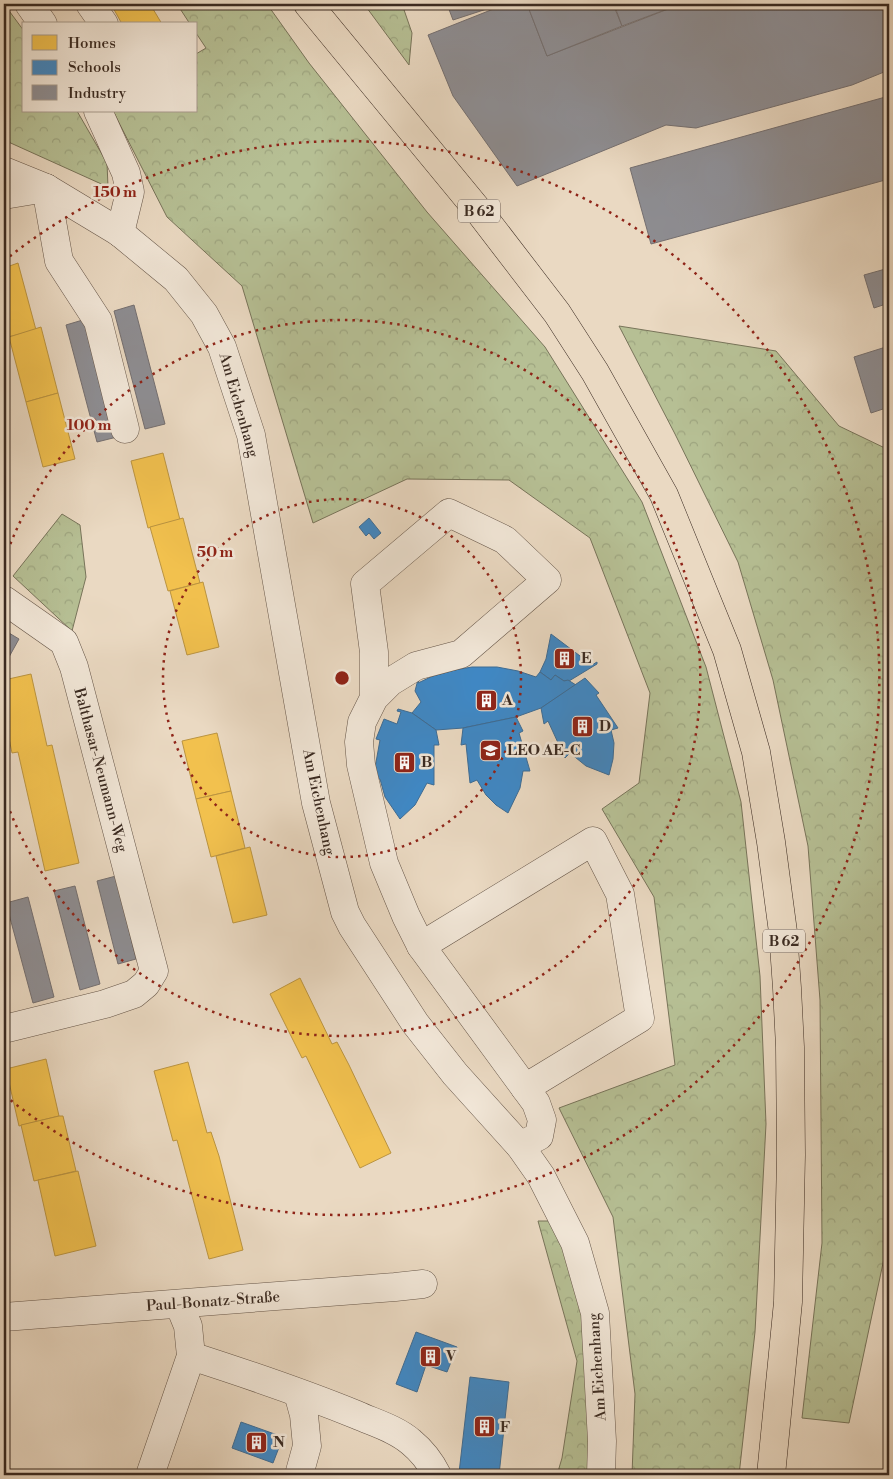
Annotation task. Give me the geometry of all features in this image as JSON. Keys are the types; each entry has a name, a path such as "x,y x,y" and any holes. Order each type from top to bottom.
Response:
{"main road":[{"name":"B 62","path":"308,4 481,214 557,312 595,372 664,495 727,650 756,752 772,842 783,932 787,988 790,1047 791,1155 788,1302 771,1475"}],"street":[{"path":"29,4 42,22"},
{"path":"90,4 103,22"},
{"path":"98,112 126,173 130,192 120,233"},
{"name":"Am Eichenhang","path":"4,171 46,188 120,233 176,279 204,314 222,347 238,390 252,444 316,803 345,912 352,926 415,1023 455,1074 520,1146 542,1176 575,1243 595,1313 602,1441 601,1475"},
{"path":"4,195 46,188 59,261 98,321 125,429"},
{"path":"374,698 374,652 365,584 449,513 504,540 547,580 461,654 416,666 390,682 374,698 362,722 359,742 361,765 384,864 406,916 421,946 536,1103 542,1120 539,1136 520,1146"},
{"name":"Balthasar-Neumann-Weg","path":"4,600 64,642 74,667 154,971 146,984 134,994 105,1004 4,1029"},
{"path":"421,946 593,841 620,894 640,1018 525,1088"},
{"name":"Paul-Bonatz-Straße","path":"5,1312 179,1304 423,1284"},
{"path":"150,1475 191,1356 188,1326 179,1304"},
{"path":"191,1356 298,1393 387,1428 411,1442 427,1459 437,1475"},
{"path":"298,1393 304,1416 307,1446 299,1475"}],"green space":[{"path":"4,4 22,28 22,112 78,112 107,163 108,187 4,140"},
{"path":"177,4 267,4 309,63 427,212 545,347 642,502 706,667 741,802 760,976 766,1124 755,1332 739,1475 632,1475 635,1394 613,1217 559,1108 675,1065 654,897 602,809 639,783 650,693 590,538 509,480 407,479 313,523 242,286 167,217 114,112 198,112 198,53 206,48 198,36 198,22 189,22"},
{"path":"364,4 402,4 412,33 409,65"},
{"path":"619,326 776,351 839,426 889,450 889,1235 849,1423 802,1418 822,1243 820,1000 808,846 773,680 738,562"},
{"path":"62,514 80,525 86,577 72,631 13,576"},
{"path":"538,1221 552,1221 570,1263 589,1338 594,1475 557,1475 562,1458 577,1361"}],"building: Homes":[{"path":"111,4 150,4 161,22 121,22"},
{"path":"18,263 36,330 4,338 4,268"},
{"path":"41,327 58,393 26,402 9,337"},
{"path":"58,393 75,459 43,467 26,402"},
{"path":"163,453 180,520 148,528 131,461"},
{"path":"183,518 200,583 168,591 150,527"},
{"path":"203,582 219,647 187,655 170,591"},
{"path":"31,674 47,746 52,745 79,863 45,871 18,752 12,753 4,714 4,680"},
{"path":"217,733 231,791 196,799 182,741"},
{"path":"231,791 245,848 211,857 196,799"},
{"path":"250,847 267,915 233,923 216,856"},
{"path":"300,978 332,1044 337,1042 349,1065 391,1153 360,1168 306,1056 302,1058 270,994"},
{"path":"46,1059 59,1116 19,1126 6,1069"},
{"path":"188,1062 207,1133 211,1132 219,1156 243,1250 209,1259 177,1140 173,1141 154,1071"},
{"path":"63,1116 76,1171 34,1181 21,1125"},
{"path":"78,1171 96,1246 55,1256 38,1180"}],"building: Schools":[{"path":"369,518 381,533 374,539 369,533 366,536 359,527"},
{"name":"E","path":"551,634 592,665 597,662 597,664 569,681 564,681 555,675 551,680 540,672 546,659"},
{"name":"A","path":"472,667 497,667 536,677 540,672 551,680 555,675 564,681 568,680 576,685 541,708 516,717 463,728 436,730 412,713 421,702 415,691 420,672 422,673 418,683 433,676"},
{"name":"D","path":"585,678 599,693 596,695 618,728 611,730 614,743 609,775 586,766 570,753 565,758 548,721 544,724 541,708"},
{"name":"B","path":"398,709 412,713 436,730 439,745 434,745 434,785 427,783 415,805 400,819 385,797 380,779 373,779 380,740 376,739 384,719 397,724 401,712 397,711"},
{"path":"516,717 523,731 519,733 530,771 523,771 520,788 508,813 486,795 477,780 470,783 466,744 461,745 463,728"},
{"name":"V","path":"416,1332 457,1347 447,1372 426,1365 417,1392 396,1384"},
{"name":"F","path":"470,1377 509,1382 499,1475 459,1473"},
{"name":"N","path":"241,1422 283,1437 273,1463 232,1448"}],"building: Industry":[{"path":"447,4 502,4 453,20"},
{"path":"506,4 527,4 547,56 681,4 889,4 889,70 852,85 696,128 666,125 517,186 453,96 428,35"},
{"path":"527,4 613,4 622,26 547,56"},
{"path":"614,4 669,4 670,8 622,26"},
{"path":"669,4 681,4 670,8"},
{"path":"889,96 889,179 651,244 630,168"},
{"path":"889,268 889,303 874,308 864,275"},
{"path":"134,305 165,424 145,429 114,311"},
{"path":"86,319 117,437 97,442 66,325"},
{"path":"889,346 889,407 871,413 854,357"},
{"path":"4,630 19,639 9,657 4,654"},
{"path":"116,876 136,959 118,964 97,881"},
{"path":"75,886 100,984 80,990 54,891"},
{"path":"28,897 54,997 33,1003 6,903"}],"place":[{"name":"E","path":"565,658"},
{"name":"A","path":"486,700"},
{"name":"D","path":"583,726"},
{"name":"LEO AE-C","path":"491,750"},
{"name":"B","path":"405,762"},
{"name":"V","path":"430,1356"},
{"name":"F","path":"484,1427"},
{"name":"N","path":"257,1442"}]}
